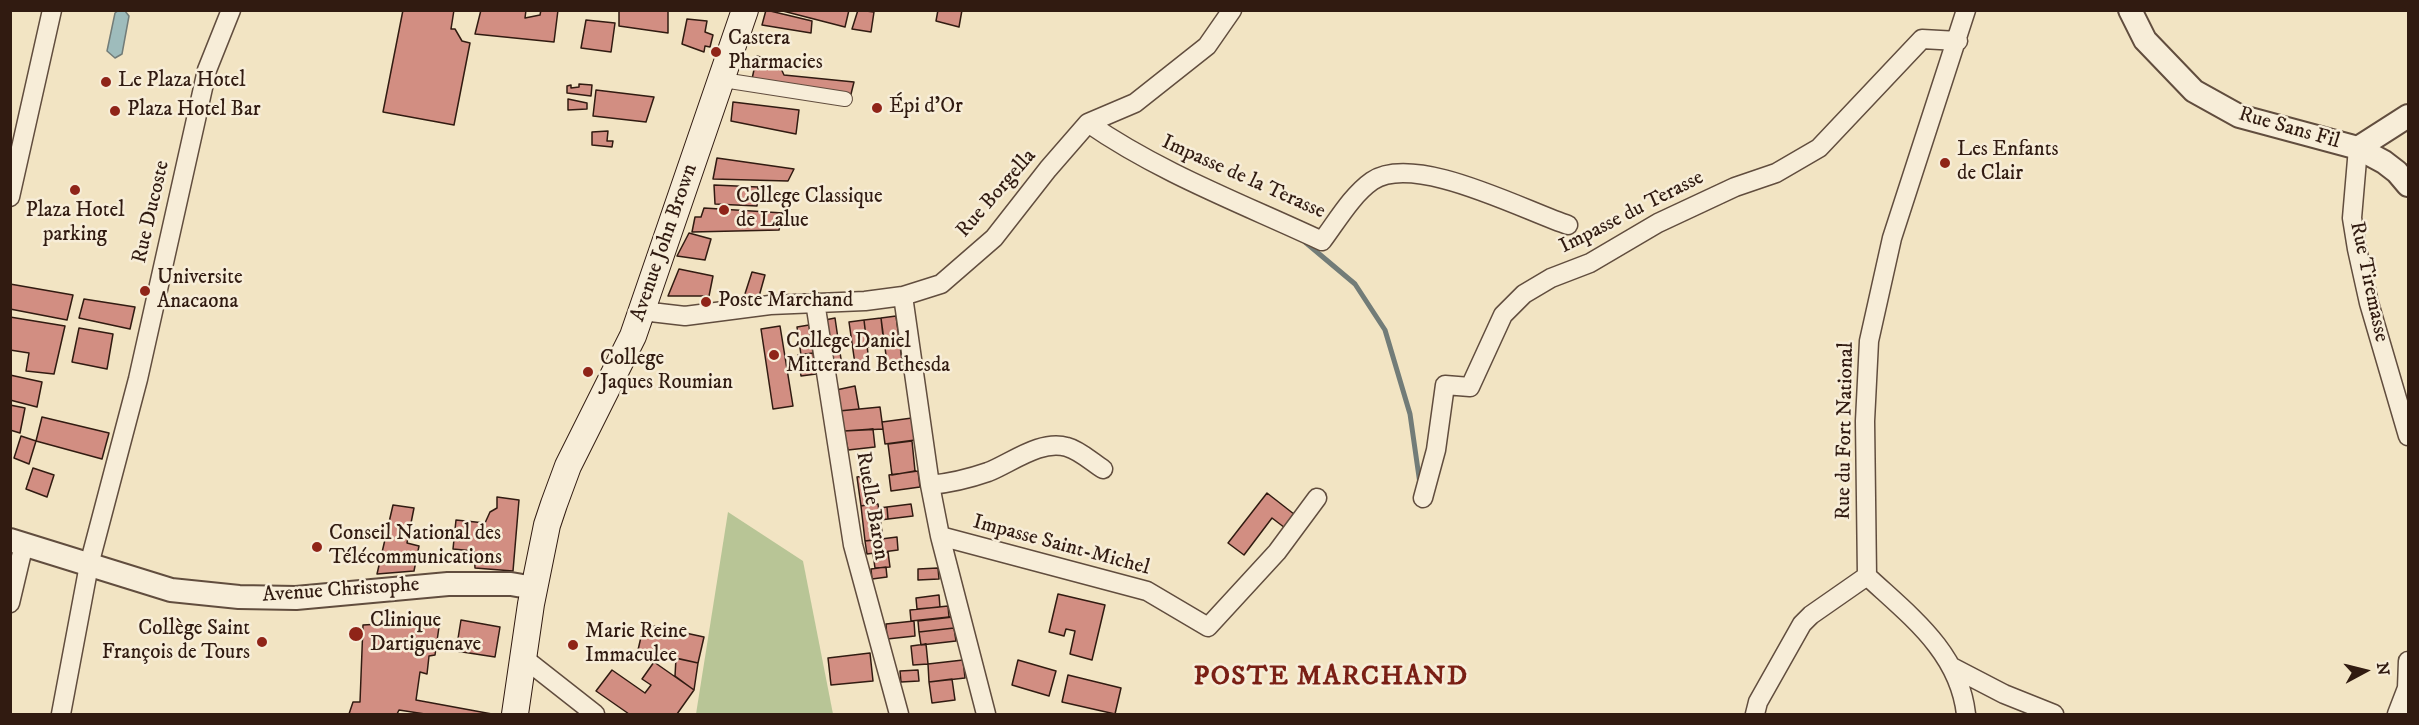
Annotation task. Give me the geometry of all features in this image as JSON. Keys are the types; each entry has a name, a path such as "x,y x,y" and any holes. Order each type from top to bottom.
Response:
{"main road":[{"name":"Avenue John Brown","path":"515,714 534,588 547,525 578,445 626,354 723,80 745,11"}],"street":[{"path":"10,197 52,10"},
{"name":"Rue Ducoste","path":"61,714 89,565 138,379 207,70 231,10"},
{"name":"Rue Borgella","path":"642,311 685,316 770,305 865,301 903,296 941,285 994,238 1048,169 1088,123 1136,103 1207,46 1232,10"},
{"name":"Rue du Fort National","path":"1868,576 1865,421 1869,341 1892,238 1958,41 1966,10"},
{"name":"Rue Sans Fil","path":"2130,10 2145,40 2194,91 2239,117 2358,148 2384,162 2409,185"},
{"name":"Impasse du Terasse","path":"1423,498 1436,450 1445,385 1470,387 1503,315 1524,294 1551,278 1590,263 1658,223 1735,187 1776,173 1819,148 1923,39 1958,41"},
{"path":"723,80 844,99"},
{"path":"2358,148 2409,116"},
{"name":"Impasse de la Terasse","path":"1088,123 1123,147 1322,241 1354,198 1373,180 1391,173 1423,175 1462,183 1569,225"},
{"name":"Rue Tiremasse","path":"2358,148 2352,218 2356,249 2368,303 2409,436"},
{"path":"903,296 930,485 940,536 986,714"},
{"name":"Ruelle Baron","path":"814,302 853,544 899,714"},
{"path":"930,485 957,482 992,471 1023,454 1045,447 1067,447 1103,469"},
{"name":"Impasse Saint-Michel","path":"940,536 1147,591 1208,627 1277,552 1317,498"},
{"path":"10,603 17,542"},
{"name":"Avenue Christophe","path":"17,542 171,590 239,597 296,598 448,584 511,584 534,588"},
{"path":"1755,714 1758,702 1802,624 1811,615 1868,576 1935,641 1952,667 1964,700 1966,714"},
{"path":"525,659 595,714"},
{"path":"2397,714 2408,688 2409,661"},
{"path":"1952,667 2004,694 2054,714"}],"green space":[{"path":"728,512 803,561 833,714 696,714"}],"water":[{"path":"119,10 125,11 129,16 122,54 115,58 107,51 115,13"}],"building":[{"path":"403,10 454,10 451,29 455,29 462,41 470,43 454,125 383,112"},
{"path":"481,10 526,10 525,18 540,15 541,10 558,10 554,42 475,34"},
{"path":"619,10 668,10 668,33 619,26"},
{"path":"766,10 812,21 811,33 762,25"},
{"path":"779,10 849,10 845,27"},
{"path":"858,10 874,12 871,32 852,29"},
{"path":"938,10 962,10 959,27 936,21"},
{"path":"687,19 707,21 705,32 713,35 710,47 705,46 704,52 682,44"},
{"path":"586,20 615,23 611,52 581,48"},
{"path":"757,56 778,62 784,75 854,82 850,98 752,79"},
{"path":"579,84 592,85 591,96 567,93 567,86 579,87"},
{"path":"596,90 654,97 646,122 593,116"},
{"path":"568,99 587,103 587,109 568,110"},
{"path":"733,102 799,110 796,134 731,121"},
{"path":"608,131 607,141 613,141 612,147 592,145 592,132"},
{"path":"717,158 794,169 788,181 713,179"},
{"path":"714,185 758,187 757,206 715,204"},
{"path":"704,208 783,213 779,230 692,232 695,217 701,217"},
{"path":"689,233 711,239 705,260 677,256"},
{"path":"679,269 713,276 709,296 668,296"},
{"path":"752,272 765,275 758,300 743,300"},
{"path":"10,284 73,295 67,320 10,309"},
{"path":"84,299 135,307 130,329 79,318"},
{"path":"896,316 903,368 888,370 881,318"},
{"path":"10,317 65,326 54,374 26,371 29,353 10,350"},
{"path":"835,318 842,366 831,368 825,320"},
{"path":"881,318 884,345 867,347 864,320"},
{"path":"864,320 869,362 855,364 849,322"},
{"path":"809,325 813,353 801,355 797,327"},
{"path":"780,326 793,406 773,409 761,329"},
{"path":"79,328 113,334 107,369 72,362"},
{"path":"813,353 816,374 801,376 798,355"},
{"path":"10,375 42,382 37,407 10,400"},
{"path":"855,386 859,409 839,411 836,390"},
{"path":"10,405 25,408 20,433 10,430"},
{"path":"880,407 883,429 844,431 839,411"},
{"path":"42,417 109,433 102,459 36,441"},
{"path":"912,418 915,440 885,444 882,422"},
{"path":"873,429 875,447 848,450 844,431"},
{"path":"21,436 36,441 29,464 14,458"},
{"path":"912,441 915,471 892,475 888,444"},
{"path":"33,468 54,475 47,497 26,489"},
{"path":"918,471 920,487 891,491 889,475"},
{"path":"869,475 872,504 861,506 857,477"},
{"path":"1267,493 1299,518 1289,531 1272,518 1244,555 1228,543"},
{"path":"497,497 519,500 513,571 475,568 474,551 453,549 456,520 485,523 490,512 497,508"},
{"path":"878,504 883,539 865,541 861,506"},
{"path":"911,504 913,516 888,519 887,507"},
{"path":"393,505 414,508 407,543 419,546 414,571 377,574"},
{"path":"887,507 888,519 880,520 879,508"},
{"path":"897,537 898,550 867,554 865,541"},
{"path":"888,552 890,567 875,568 873,554"},
{"path":"886,567 887,577 872,579 871,569"},
{"path":"938,568 939,579 918,580 918,569"},
{"path":"1058,594 1105,605 1092,660 1070,654 1075,631 1066,629 1064,636 1049,632"},
{"path":"939,595 940,607 917,609 916,598"},
{"path":"948,606 949,617 911,621 910,610"},
{"path":"953,617 954,628 919,632 918,621"},
{"path":"461,620 500,627 495,657 456,651"},
{"path":"914,621 915,636 887,639 886,624"},
{"path":"414,622 439,627 435,655 429,656 427,674 420,672 416,700 492,714 425,714 399,710 397,714 349,714 353,702 360,702 363,625"},
{"path":"644,624 704,637 698,663 638,650"},
{"path":"954,628 956,641 921,645 919,632"},
{"path":"926,644 928,664 913,665 911,646"},
{"path":"870,653 873,681 831,685 828,658"},
{"path":"676,658 698,663 694,690 675,676"},
{"path":"963,660 965,678 929,682 928,664"},
{"path":"1018,660 1056,671 1049,696 1012,685"},
{"path":"654,662 694,690 677,714 629,714 596,691 612,670 645,693 651,685 642,679"},
{"path":"918,670 919,681 901,682 900,671"},
{"path":"1068,675 1121,688 1115,714 1062,702"},
{"path":"952,679 955,700 932,703 929,682"}],"waterway":[{"path":"1305,242 1355,284 1385,330 1410,414 1420,484"}],"place":[{"name":"Castera Pharmacies","path":"716,52"},
{"name":"Le Plaza Hotel","path":"106,82"},
{"name":"Épi d’Or","path":"877,108"},
{"name":"Plaza Hotel Bar","path":"115,111"},
{"name":"Les Enfants de Clair","path":"1945,163"},
{"name":"Plaza Hotel parking","path":"75,190"},
{"name":"College Classique de Lalue","path":"724,210"},
{"name":"Universite Anacaona","path":"145,291"},
{"name":"Poste Marchand","path":"706,302"},
{"name":"College Daniel Mitterand Bethesda","path":"774,355"},
{"name":"College Jaques Roumian","path":"588,372"},
{"name":"Conseil National des Télécommunications","path":"317,547"},
{"name":"Clinique Dartiguenave","path":"356,634"},
{"name":"Collège Saint François de Tours","path":"262,642"},
{"name":"Marie Reine Immaculee","path":"573,645"}],"district":[{"name":"POSTE MARCHAND","path":"1331,678"}]}
